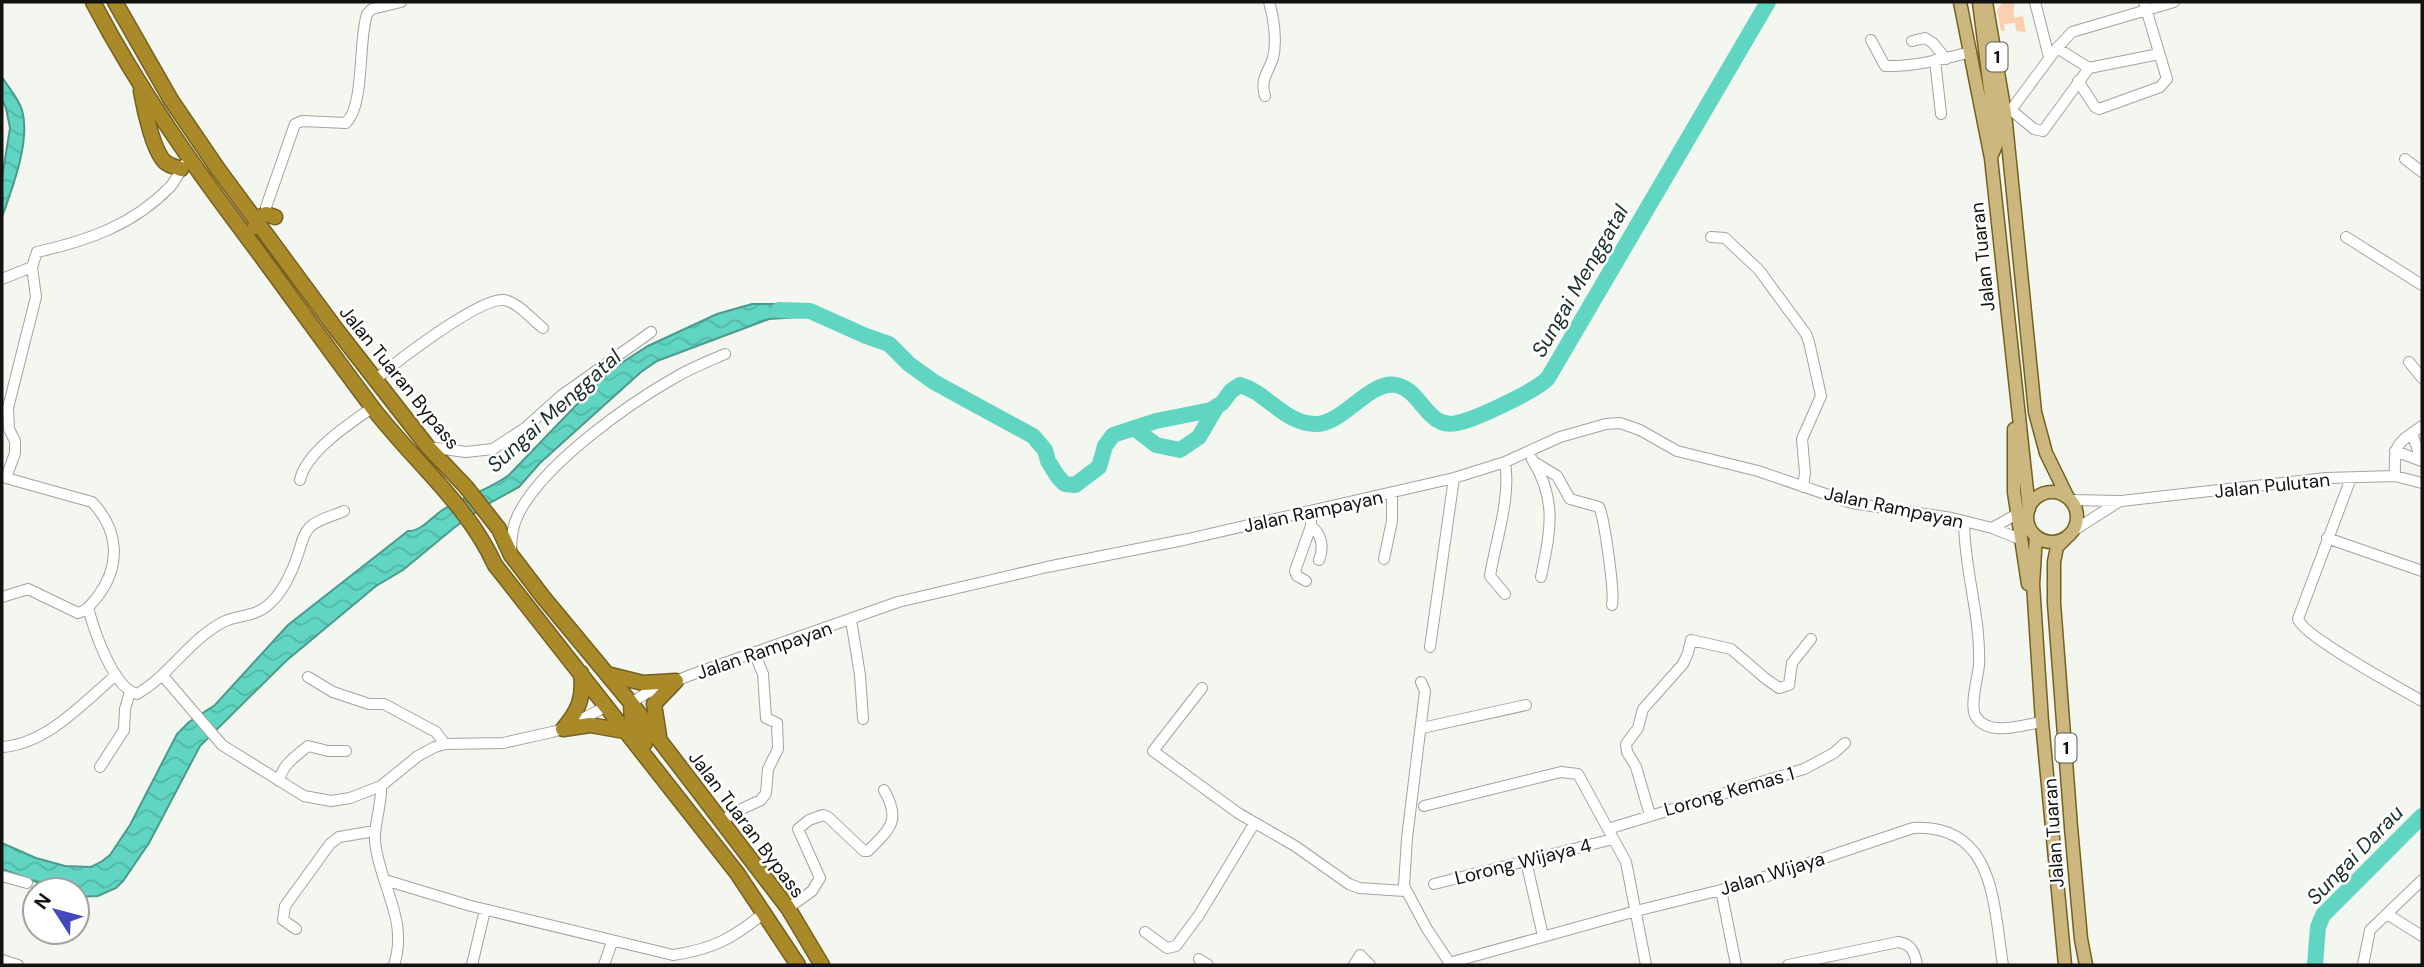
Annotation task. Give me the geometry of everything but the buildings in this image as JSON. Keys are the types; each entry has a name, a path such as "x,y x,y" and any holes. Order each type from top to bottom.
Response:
{"highway":[{"name":"Jalan Tuaran Bypass","path":"93,2 185,165 256,250 372,408 452,499 484,540 495,565 710,838 764,913 792,962"},
{"path":"108,2 137,59 188,137 185,165 167,164 160,154 145,113 139,82"},
{"name":"Jalan Tuaran Bypass","path":"115,2 188,125 257,221 428,447 466,487 499,529 511,555 631,703 788,908 822,965"},
{"path":"256,250 253,233 257,221 270,212"},
{"path":"563,729 579,709 582,700 581,673"},
{"path":"606,674 643,684 676,681"},
{"path":"660,742 654,704 676,681"},
{"path":"631,703 634,728 758,891 764,913"},
{"path":"563,729 590,725 624,731"}],"main road":[{"name":"Jalan Tuaran","path":"1960,2 1991,158 2015,391 2019,404 2023,512"},
{"path":"1979,2 1997,142 1991,158"},
{"name":"Jalan Tuaran","path":"1986,2 2008,112 2035,412 2046,453 2069,499"},
{"path":"2013,190 2009,179 2003,178 2001,182 2020,367 2014,377"},
{"path":"2034,601 2028,585 2020,538 2023,512 2035,499 2046,493 2058,493 2069,499"},
{"name":"1","path":"2069,499 2077,514 2071,533"},
{"name":"1","path":"2023,512 2036,536"},
{"name":"Jalan Tuaran","path":"2071,533 2057,547 2054,562 2054,603 2081,939 2087,965"},
{"path":"2036,536 2053,542 2062,540 2071,533"},
{"name":"Jalan Tuaran","path":"2036,536 2034,601 2042,723 2065,965"}],"street":[{"path":"270,212 295,124 302,121 346,122 352,117 366,18 372,9 401,2"},
{"path":"1265,96 1262,87 1273,48 1273,14 1269,2"},
{"path":"2035,2 2049,57"},
{"path":"2159,54 2089,68 2043,131 2034,129 2008,112 2049,57 2072,32 2145,6 2174,2"},
{"path":"2078,81 2099,109 2164,85 2167,79 2145,6"},
{"path":"1912,41 1924,38 1933,43 1940,60 1941,114"},
{"path":"1871,40 1885,66 1897,67 1940,60 1971,52"},
{"path":"2057,48 2089,68"},
{"path":"2405,159 2422,172"},
{"path":"2,597 24,589 78,613 88,608 103,589 113,567 116,549 112,531 101,511 90,501 4,478 15,453 15,441 9,429 8,408 36,296 32,267 37,252 102,234 121,225 170,187 185,165"},
{"path":"1712,237 1725,238 1759,270 1809,342 1821,396 1802,439 1805,473 1803,487"},
{"path":"2346,237 2422,285"},
{"path":"2,279 32,267"},
{"path":"376,379 442,330 497,300 508,301 543,328"},
{"path":"428,447 466,452 493,449 525,428 562,395 651,332"},
{"path":"511,555 511,534 518,514 530,496 584,442 632,404 678,375 725,354"},
{"path":"2409,362 2422,379"},
{"path":"300,480 302,472 329,438 372,408"},
{"name":"Jalan Rampayan","path":"631,703 676,681 898,602 1392,494 1504,462 1578,431 1620,423 1640,430 1677,451 1758,471 1852,503 1964,521 2020,538"},
{"path":"2395,476 2395,452 2399,443 2422,426"},
{"path":"2395,452 2422,461 2412,434"},
{"path":"1526,452 1534,462 1544,485 1551,511 1541,577"},
{"path":"1504,462 1507,473 1505,494 1490,576 1505,594"},
{"path":"1534,462 1557,476 1570,499 1599,507 1603,514 1612,606"},
{"name":"Jalan Pulutan","path":"2069,499 2121,501 2326,478 2395,476 2422,483"},
{"path":"1430,647 1454,478"},
{"path":"2351,478 2298,619 2300,626 2422,701"},
{"path":"1384,559 1392,521 1392,494"},
{"name":"Jalan Pulutan","path":"2071,533 2121,501"},
{"path":"130,692 140,692 163,676 196,640 223,622 252,615 267,606 281,591 293,568 304,534 312,524 344,511"},
{"path":"1306,581 1297,576 1295,569 1311,526 1311,511"},
{"path":"1992,528 2023,512"},
{"path":"1964,521 1964,542 1978,620 1979,666 1973,711 1976,718 1990,727 2042,723"},
{"path":"1311,526 1316,530 1322,547 1319,560"},
{"path":"2327,538 2422,571"},
{"path":"88,608 95,633 116,675 130,692"},
{"path":"851,620 860,674 863,719"},
{"path":"1650,814 1626,744 1638,728 1643,709 1683,664 1691,640 1731,649 1779,688 1788,685 1792,663 1811,639"},
{"path":"721,822 733,813 761,800 766,793 768,769 778,748 777,723 766,718 763,674 754,653"},
{"path":"2,747 21,746 35,739 60,723 116,675"},
{"path":"163,676 222,746 304,796 331,801 351,798 381,786 418,756 445,744 503,743 563,729 607,706"},
{"path":"308,677 333,692 369,704 384,704 436,732 445,744"},
{"path":"1421,682 1425,691 1407,838 1405,891 1450,964"},
{"path":"1202,688 1153,751 1254,824 1295,846 1349,884 1359,888 1405,891"},
{"path":"100,768 124,730 125,709 130,692"},
{"path":"1422,728 1526,705"},
{"name":"Lorong Kemas 1","path":"1610,834 1650,814 1804,769 1834,753 1845,743"},
{"path":"279,781 288,763 308,746 328,751 346,751"},
{"path":"1424,806 1561,772 1578,774 1626,862 1646,965"},
{"path":"381,786 382,797 375,843 398,921 398,948 394,965"},
{"path":"788,908 812,891 820,878 798,829 809,820 823,815 854,844 868,851 892,821 893,806 884,790"},
{"path":"1145,932 1167,948 1176,946 1199,915 1254,824"},
{"name":"Jalan Wijaya","path":"1450,964 1543,936 1721,890 1913,828 1928,828 1962,839 1982,860 2003,965"},
{"path":"296,929 283,920 285,906 330,844 339,837 375,831"},
{"name":"Lorong Wijaya 4","path":"1434,884 1526,861 1610,834"},
{"path":"1526,861 1543,936"},
{"path":"2,876 21,881"},
{"path":"385,880 485,910 673,955 703,951 731,938 764,913"},
{"path":"2363,965 2370,930 2422,880"},
{"path":"1721,890 1736,965"},
{"path":"472,965 485,910"},
{"path":"2387,914 2422,936"},
{"path":"604,965 612,942"},
{"path":"1788,965 1826,961 1899,942 1907,943 1917,965"},
{"path":"1354,965 1360,955 1370,965"},
{"path":"1199,958 1208,965"},
{"path":"2,960 18,965"}],"shaded area":[{"path":"2003,2 2014,2 2014,18 2023,16 2026,32 2016,31 2015,23 2004,24 2005,31 2001,31 1997,10"}],"water":[{"path":"2,77 22,110 24,135 19,164 2,217 2,178 10,128 2,100"},
{"path":"752,304 799,304 799,317 769,319 657,361 641,372 540,463 519,487 486,505 455,527 403,570 376,586 286,661 200,746 149,843 116,888 91,896 91,876 21,876 2,869 2,843 36,858 65,866 91,867 101,862 110,855 130,825 177,734 189,722 215,705 288,625 408,531 421,527 449,506 509,475 609,371 648,346 717,314"}],"waterway":[{"name":"Sungai Menggatal","path":"779,310 810,311 889,344 909,364 934,382 1033,436 1045,450 1048,461 1065,484 1075,485 1099,467 1105,446 1113,435 1156,421 1211,410 1240,385 1259,394 1294,419 1315,424 1336,418 1366,395 1386,385 1396,385 1409,391 1441,422 1453,424 1465,421 1518,397 1548,378 1768,2"},
{"path":"1134,428 1156,445 1180,450 1199,437 1217,406"},
{"name":"Sungai Darau","path":"2315,965 2318,927 2323,915 2422,816"}]}
